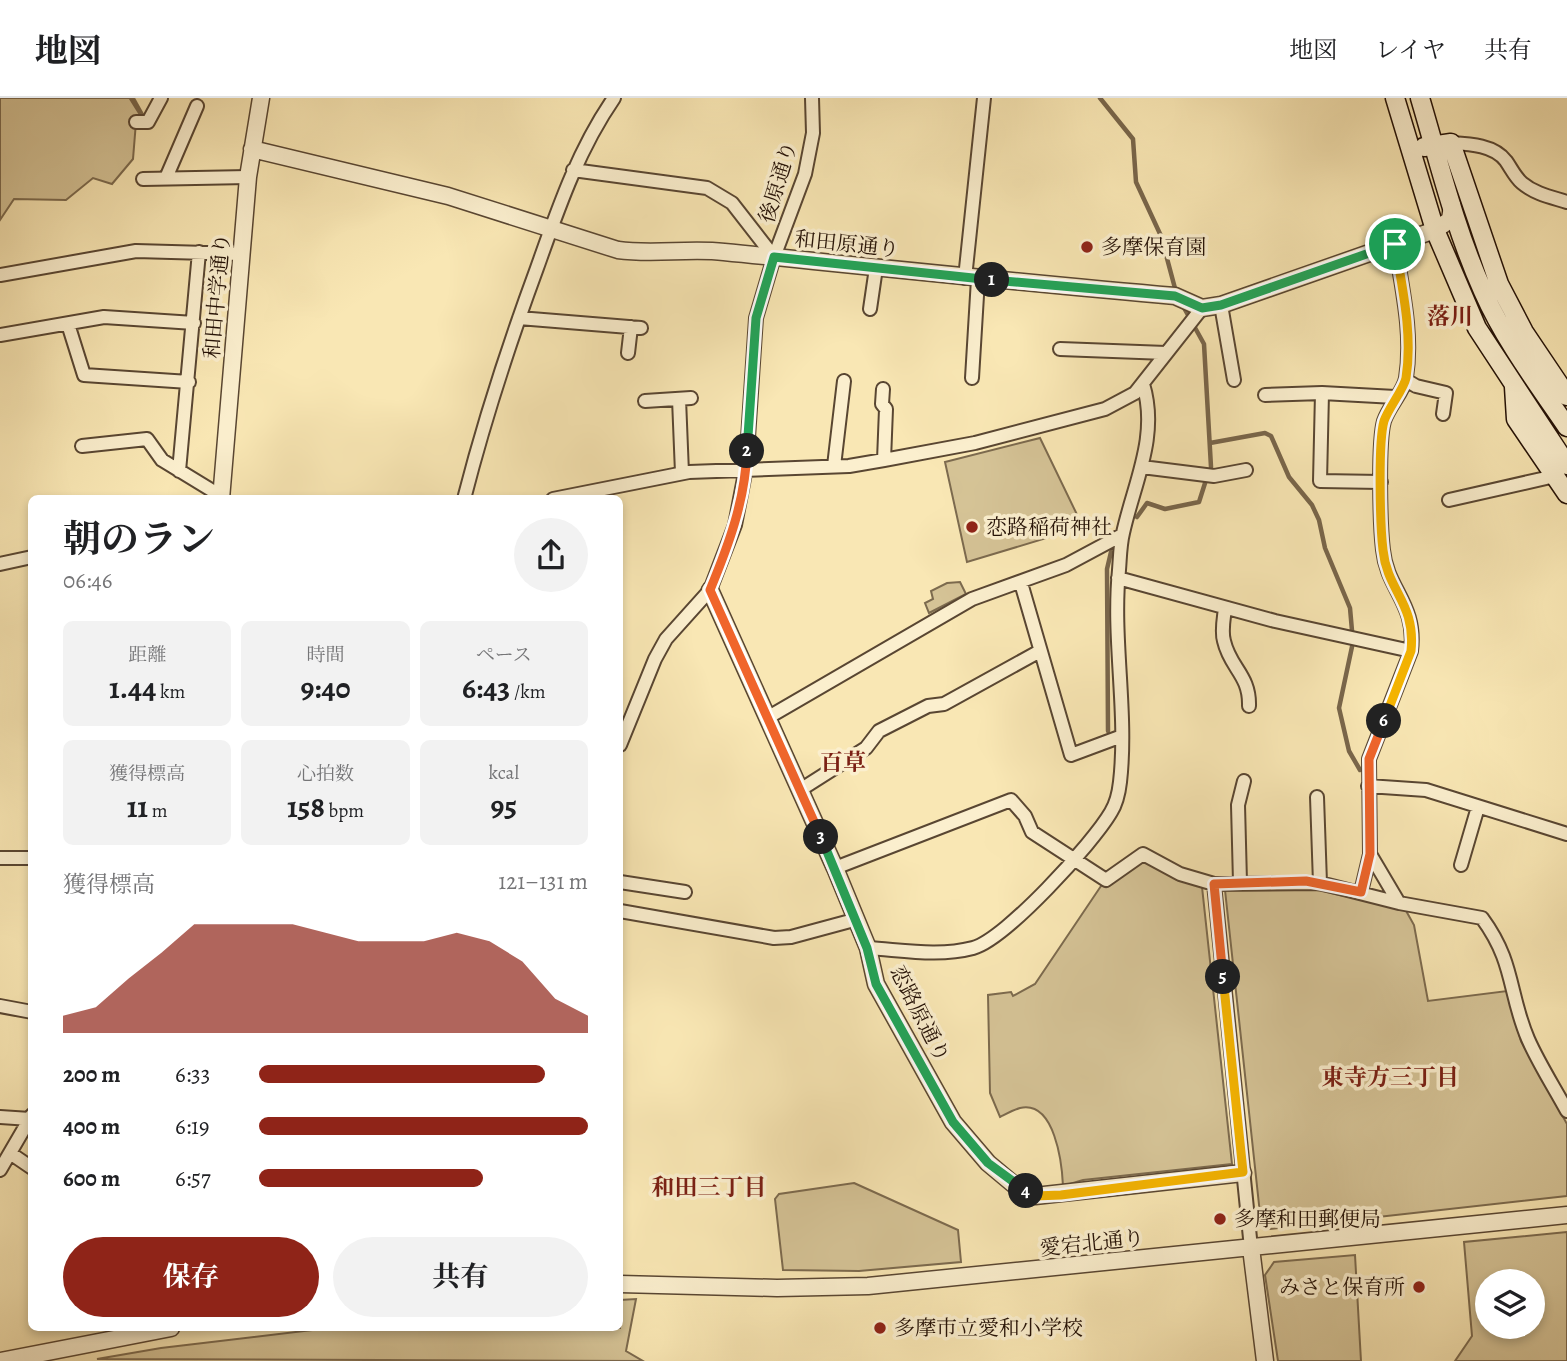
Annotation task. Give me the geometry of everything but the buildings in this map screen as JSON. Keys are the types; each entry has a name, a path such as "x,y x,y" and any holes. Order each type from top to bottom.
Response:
{"main road":[{"path":"1395,98 1436,230 1477,328 1514,387 1516,419 1561,470 1567,494"},
{"path":"1420,98 1442,143 1499,284 1524,332 1567,396"},
{"path":"1416,170 1422,148 1442,143"},
{"path":"1442,143 1452,205 1469,257 1496,318 1567,427"}],"street":[{"path":"136,122 148,122 161,98"},
{"name":"和田中学通り","path":"221,495 248,177 261,98"},
{"path":"465,495 519,318 550,230 587,141 614,98"},
{"name":"後原通り","path":"623,737 642,687 666,639 710,590 735,525 746,468 756,318 774,257 805,174 813,133 812,98"},
{"path":"972,378 971,279 984,98"},
{"path":"166,178 197,106"},
{"path":"1442,143 1473,144 1491,150 1504,158 1520,182 1535,192 1567,202"},
{"name":"和田原通り","path":"251,149 447,196 550,230 636,252 693,249 1191,306 1221,305 1436,230"},
{"path":"573,170 707,188 732,203 774,257"},
{"path":"143,179 248,177"},
{"path":"1436,230 1450,220 1452,205"},
{"path":"1361,892 1370,854 1369,759 1411,651 1412,622 1386,570 1382,548 1383,423 1406,380 1407,314 1395,244"},
{"path":"0,275 136,251 242,254"},
{"path":"179,471 199,252"},
{"path":"870,309 876,268"},
{"path":"1221,305 1234,380"},
{"path":"573,495 682,473 834,466 884,460 975,443 1105,409 1135,393 1143,384 1182,333 1191,306"},
{"path":"0,335 104,317 194,323"},
{"path":"519,318 636,328 628,353"},
{"path":"68,324 84,375 189,382"},
{"path":"1060,349 1166,353"},
{"path":"1406,380 1416,386 1446,393 1443,414"},
{"path":"834,466 836,401 844,381"},
{"path":"867,948 942,952 975,948 1005,930 1072,860 1113,809 1120,783 1122,736 1118,578 1122,535 1142,467 1149,432 1149,402 1143,384"},
{"path":"883,389 882,404 886,409 884,460"},
{"path":"1265,396 1322,393 1395,397"},
{"path":"1322,393 1313,420 1320,481 1381,482"},
{"path":"645,401 685,398 682,473"},
{"path":"82,446 147,439 162,460 218,495"},
{"path":"1142,467 1214,476 1246,470"},
{"path":"1449,500 1561,470"},
{"path":"1460,483 1463,497"},
{"path":"767,718 972,599 1066,565 1122,535"},
{"path":"0,564 28,558"},
{"path":"1118,578 1225,608 1411,651"},
{"path":"1021,583 1072,755 1122,736"},
{"name":"恋路原通り","path":"710,590 835,868 867,948 876,984 953,1122 988,1163 1018,1188 1035,1196 1243,1172"},
{"path":"1225,608 1223,638 1229,656 1244,676 1250,691 1250,706"},
{"path":"800,790 866,748 879,731 928,706 944,704 1040,651"},
{"path":"1240,882 1238,805 1244,781"},
{"path":"1368,786 1426,790 1567,834"},
{"path":"1317,797 1320,883"},
{"path":"835,868 1011,800 1025,817 1032,832 1106,880 1143,854 1181,874 1214,884 1320,883 1482,918 1499,941 1509,966 1528,1039 1567,1111"},
{"path":"1461,865 1478,807"},
{"path":"1370,854 1399,902"},
{"path":"0,858 28,858"},
{"path":"623,882 685,892"},
{"path":"1214,884 1265,1361"},
{"path":"623,912 774,938 791,937 854,920"},
{"path":"0,1006 28,1011"},
{"path":"0,1117 28,1117"},
{"path":"0,1170 28,1122"},
{"path":"10,1153 28,1165"},
{"name":"愛宕北通り","path":"623,1284 832,1289 1567,1215"},
{"path":"1,1361 23,1359 157,1331"}],"shaded area":[{"path":"0,98 134,98 143,114 136,122 133,159 112,184 93,178 66,200 14,199 0,220"},
{"path":"1040,438 1083,527 967,562 945,462"},
{"path":"960,582 966,594 929,613 925,603 933,599 931,591 947,583"},
{"path":"1146,859 1198,882 1202,887 1232,1164 1083,1180 1063,1186 1061,1163 1049,1123 1032,1108 1020,1108 1000,1117 990,1093 988,995 1011,992 1013,996 1035,984 1103,883 1108,886"},
{"path":"1303,887 1405,909 1414,925 1428,1001 1507,991 1521,1041 1567,1124 1567,1196 1270,1229 1261,1223 1225,890"},
{"path":"854,1183 958,1230 961,1262 859,1271 783,1270 775,1199 779,1194"},
{"path":"1567,1232 1567,1361 1455,1361 1472,1336 1464,1242"},
{"path":"1355,1255 1361,1361 1278,1361 1265,1275 1274,1262"},
{"path":"636,1299 626,1351 643,1361 97,1359 161,1348 304,1331 623,1331 623,1300"}],"waterway":[{"path":"131,98 141,114"},
{"path":"1100,98 1133,139 1136,182 1161,236 1176,292"},
{"path":"1183,306 1204,344 1211,467"},
{"path":"1210,443 1265,433 1271,436 1289,477 1312,505 1319,520 1325,548 1350,608 1353,642 1339,708 1349,751 1360,770"},
{"path":"1137,517 1147,503 1165,509 1199,502 1206,480"},
{"path":"1108,731 1107,569 1111,552"}],"place":[{"name":"多摩保育園","path":"1087,247"},
{"name":"恋路稲荷神社","path":"972,527"},
{"name":"多摩和田郵便局","path":"1220,1219"},
{"name":"みさと保育所","path":"1419,1287"},
{"name":"多摩市立愛和小学校","path":"880,1328"}],"district":[{"name":"落川","path":"1450,316"},
{"name":"百草","path":"843,762"},
{"name":"東寺方三丁目","path":"1390,1077"},
{"name":"和田三丁目","path":"709,1187"}],"route":[{"path":"1395,244 1407,314 1406,380 1383,423 1382,548 1386,570 1408,608 1412,622 1412,639 1411,651 1369,759 1370,854 1361,892 1306,881 1214,884 1243,1172 1035,1196 1018,1188 988,1163 953,1122 876,984 867,948 835,868 710,590 735,525 744,491 756,318 774,257 964,278 1175,296 1202,308 1221,305 1395,244"}]}
